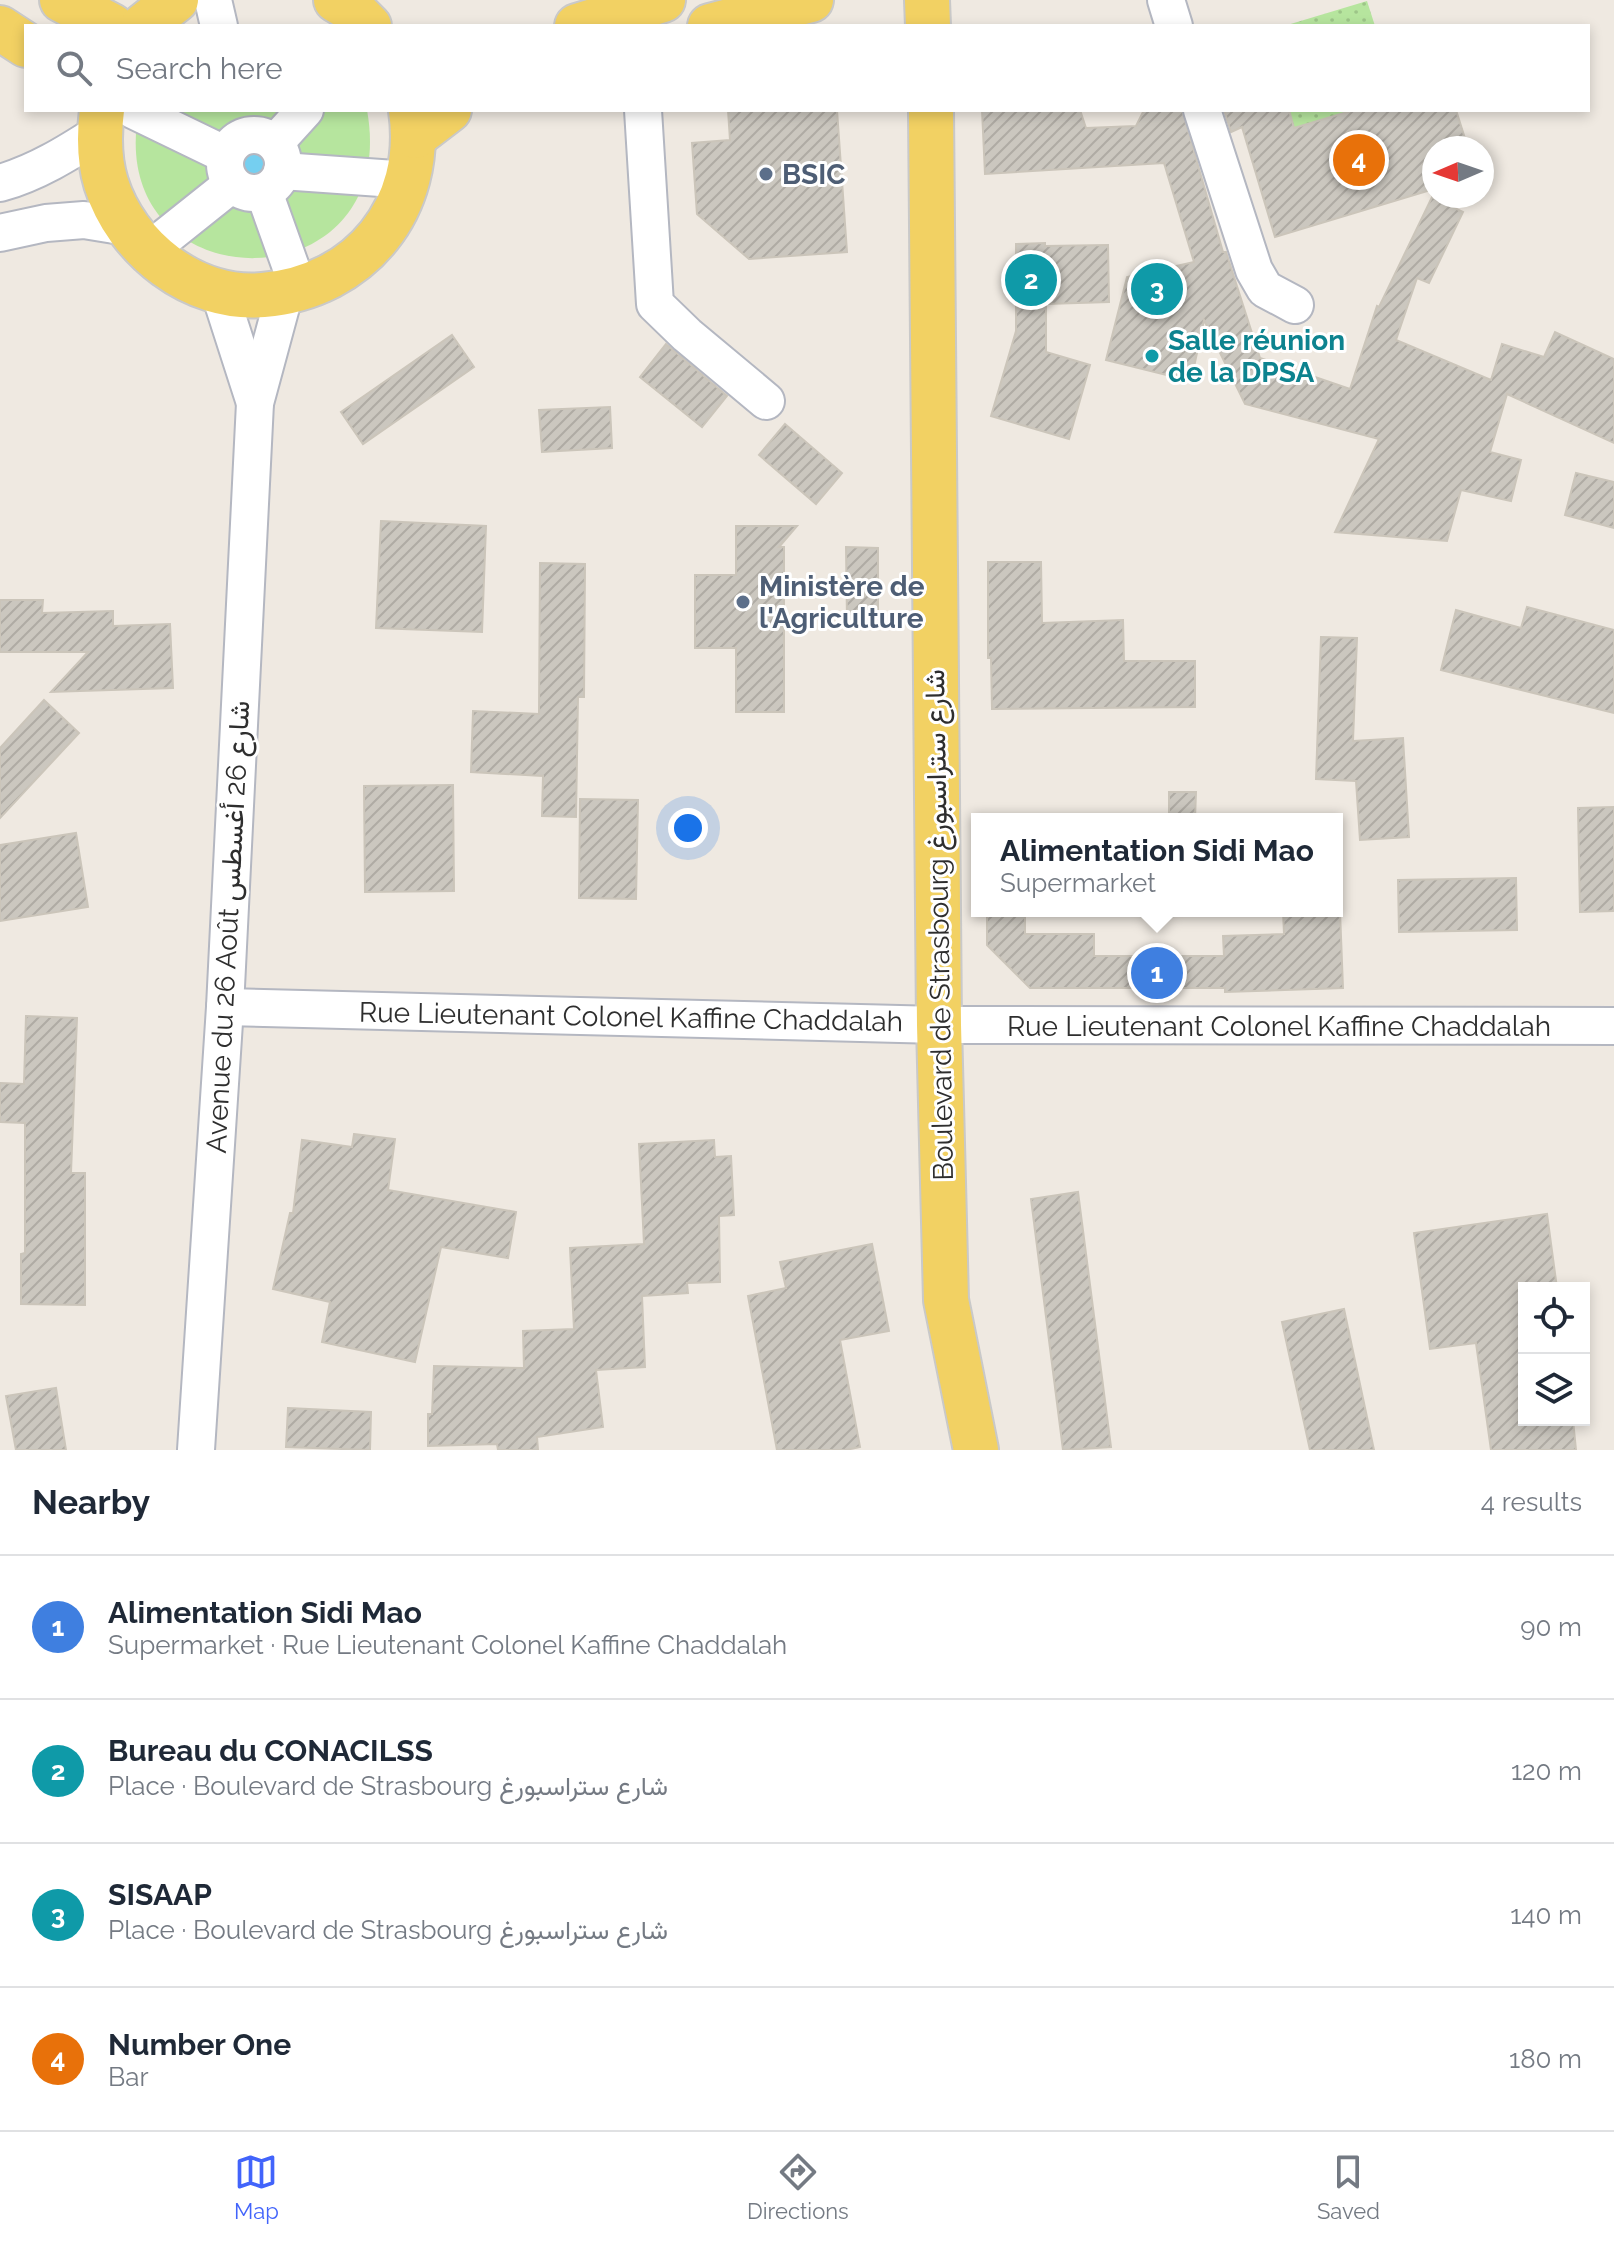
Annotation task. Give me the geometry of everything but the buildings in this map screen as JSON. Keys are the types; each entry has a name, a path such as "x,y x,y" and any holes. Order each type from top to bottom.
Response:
{"main road":[{"path":"62,0 108,24"},
{"path":"146,24 176,0"},
{"path":"584,24 663,0"},
{"path":"718,24 811,0"},
{"path":"927,0 928,24"},
{"path":"0,28 24,44"},
{"path":"111,118 105,182 137,239 181,276 219,291 260,296 292,291 329,278 379,237 397,210 409,180 413,123 443,112"},
{"name":"Boulevard de Strasbourg شارع ستراسبورغ","path":"931,112 939,1025 946,1300 976,1450"}],"street":[{"path":"213,0 219,24"},
{"path":"1166,0 1173,24"},
{"path":"0,233 46,223 84,220 137,239 251,156 303,112"},
{"path":"643,112 655,304 766,401"},
{"path":"1203,112 1254,270 1265,289 1295,305"},
{"path":"0,183 19,178 66,154 111,118 251,156 409,180"},
{"path":"251,156 292,291"},
{"name":"Avenue du 26 Août شارع 26 أغسطس","path":"219,291 255,403"},
{"name":"Avenue du 26 Août شارع 26 أغسطس","path":"196,1450 225,1007 255,403 292,291"},
{"name":"Rue Lieutenant Colonel Kaffine Chaddalah","path":"225,1007 939,1025 1614,1026"}],"green space":[{"path":"1367,1 1374,24 1291,24"},
{"path":"139,112 367,112 366,175 341,221 301,249 252,258 204,249 164,221 139,175"},
{"path":"1290,112 1347,112 1294,128"}],"water":[{"path":"254,143 269,149 272,171 254,183 239,176 236,155 240,148"}],"place":[{"name":"Number One","path":"1359,160"},
{"name":"BSIC","path":"766,174"},
{"name":"Bureau du CONACILSS","path":"1031,280"},
{"name":"SISAAP","path":"1157,289"},
{"name":"Salle réunion de la DPSA","path":"1152,356"},
{"name":"Ministère de l'Agriculture","path":"743,602"},
{"name":"Alimentation Sidi Mao","path":"1157,973"}]}
